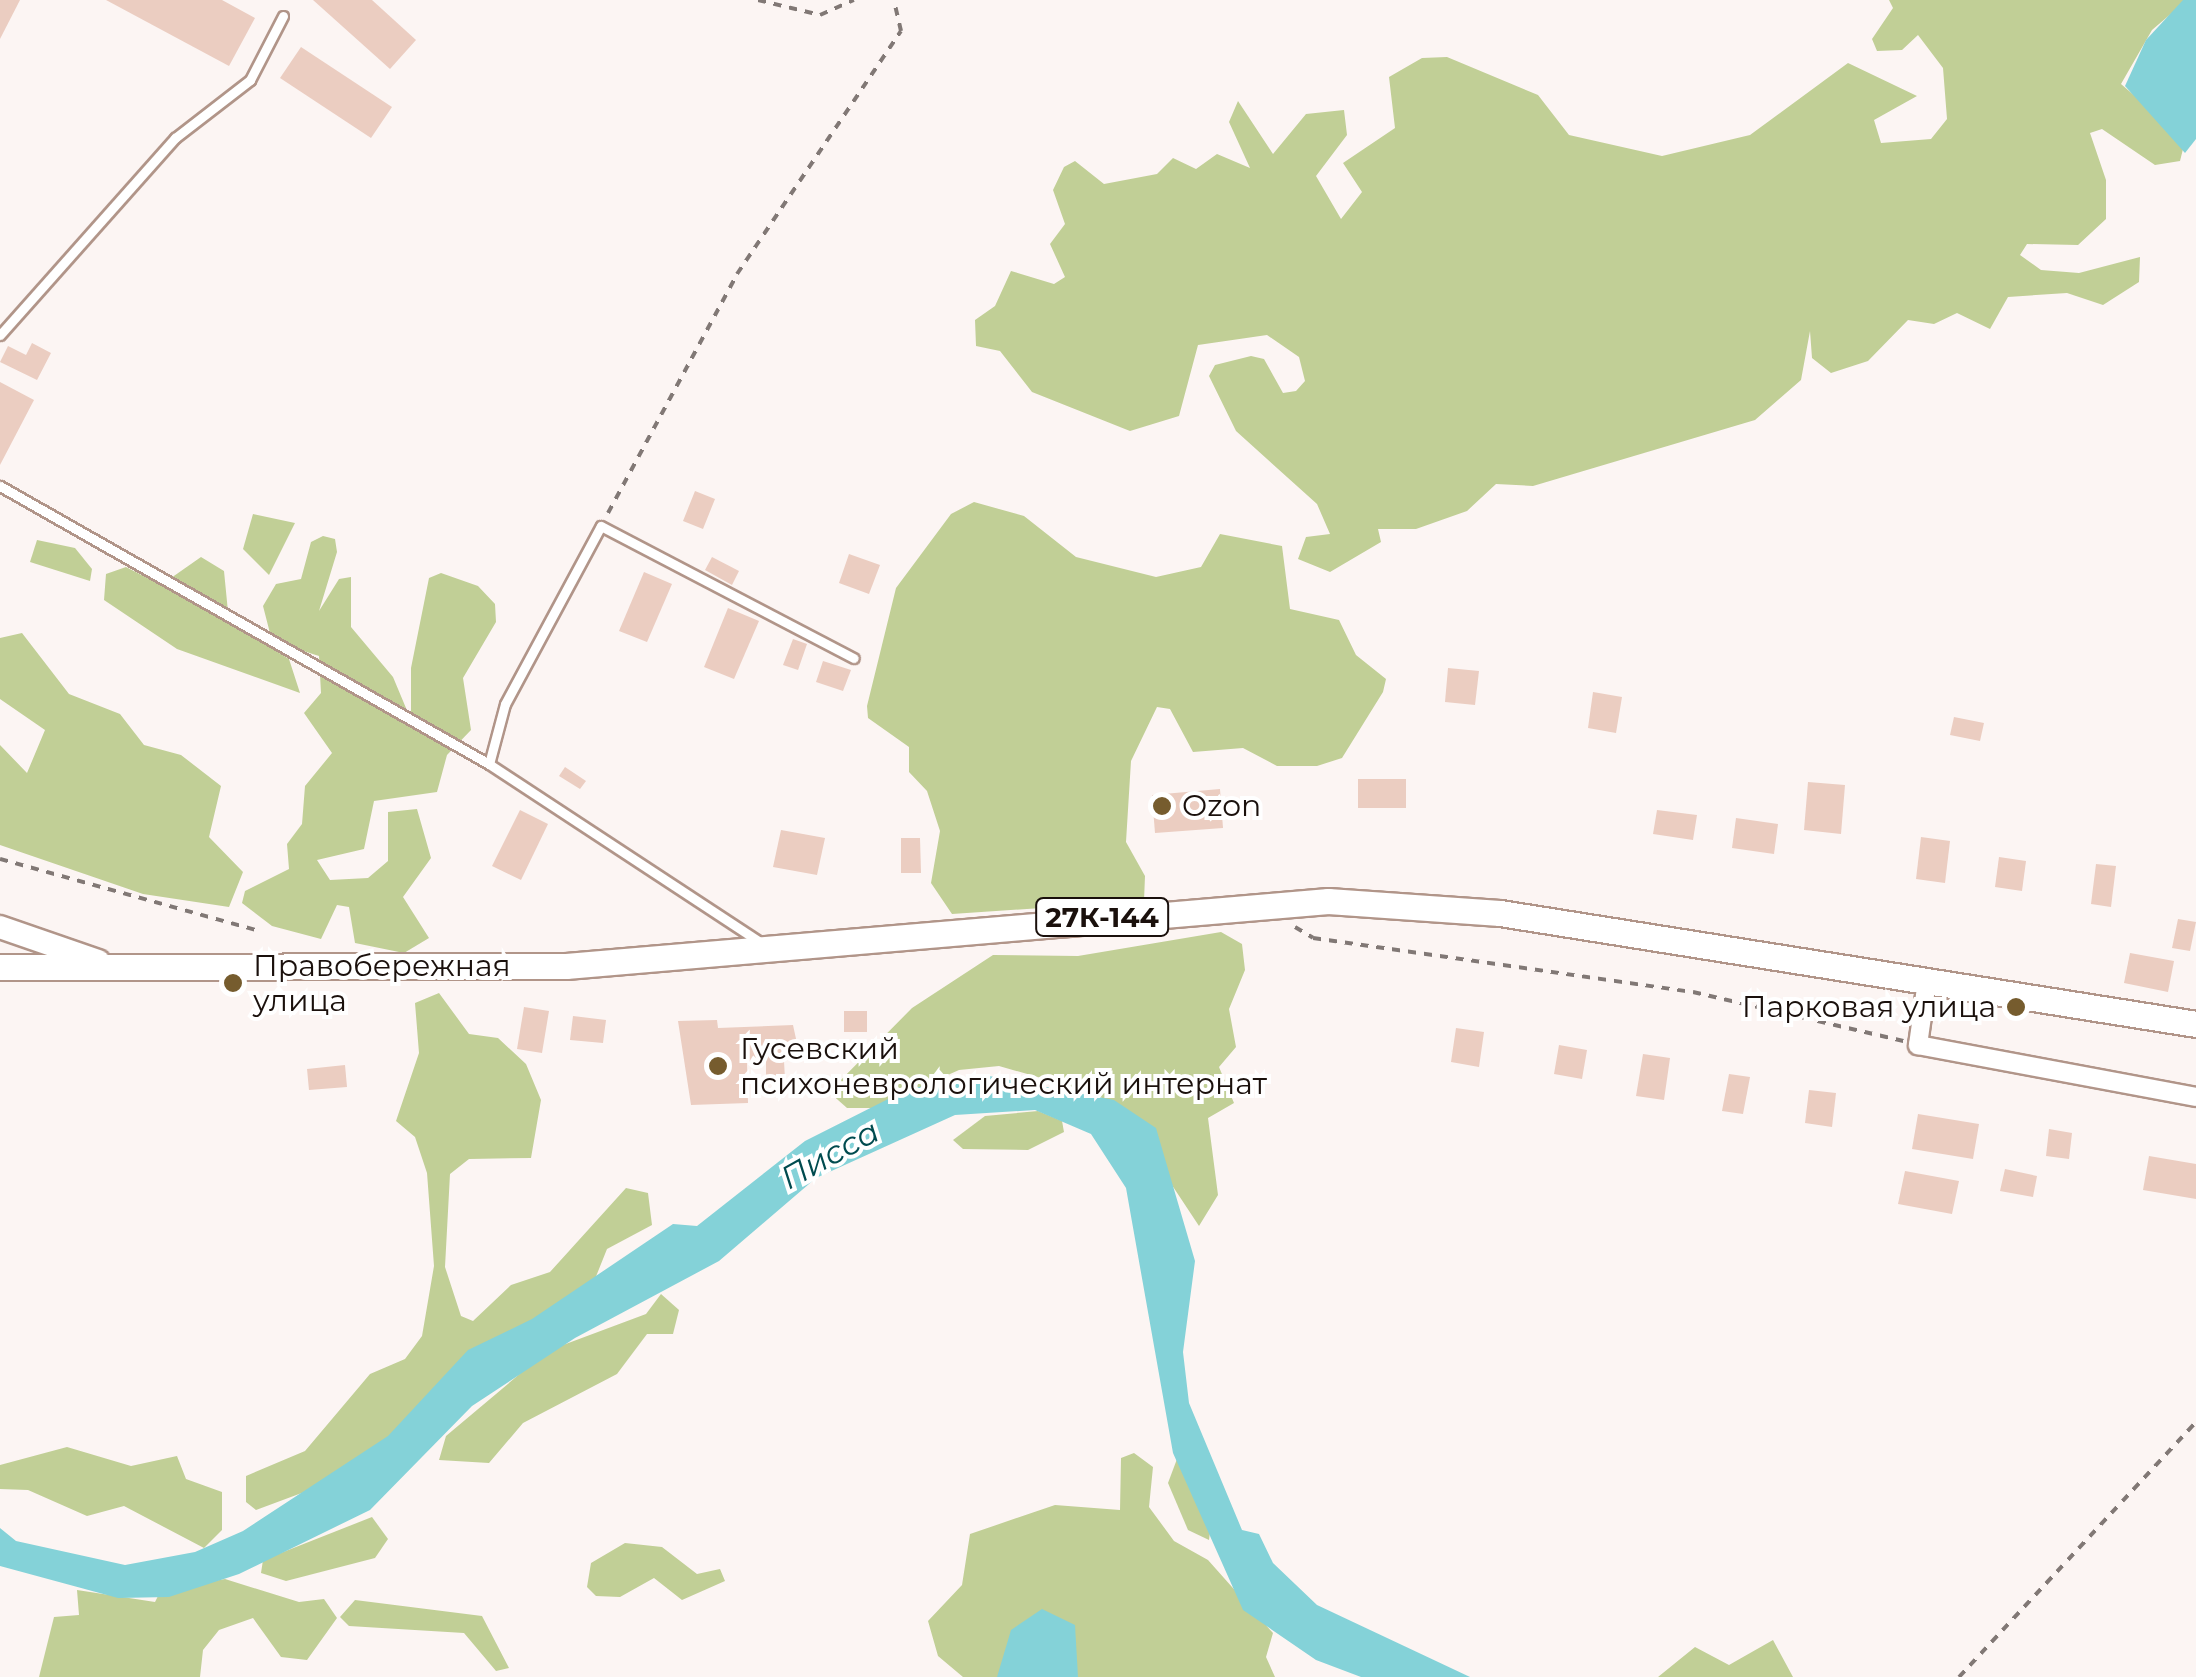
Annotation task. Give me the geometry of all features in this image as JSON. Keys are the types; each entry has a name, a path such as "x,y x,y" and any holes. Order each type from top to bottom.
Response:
{"main road":[{"name":"27К-144","path":"0,966 566,966 1262,905 1443,906 2196,1024"}],"street":[{"path":"0,927 121,967"},
{"path":"1927,981 1918,1045 2196,1097"}],"lane":[{"path":"0,335 98,216 250,80 283,16"},
{"path":"0,486 488,764 767,947"},
{"path":"488,764 505,704 601,526 854,658"}],"path":[{"path":"758,0 820,15 854,0"},
{"path":"601,526 737,274 901,31 894,0"},
{"path":"0,859 256,930"},
{"path":"1262,905 1313,938 1694,992 1918,1045"},
{"path":"1959,1677 2196,1422"}],"green space":[{"path":"1889,0 2187,0 2152,30 2121,84 2159,117 2183,149 2180,161 2155,165 2102,129 2090,133 2106,180 2106,219 2078,245 2027,244 2020,255 2041,270 2079,273 2140,257 2139,282 2103,305 2067,293 2008,297 1990,329 1957,313 1934,324 1908,320 1868,361 1831,373 1812,358 1810,331 1801,380 1755,420 1533,486 1496,484 1467,511 1416,529 1378,529 1381,542 1330,572 1298,559 1306,537 1330,534 1317,504 1236,431 1209,376 1215,365 1251,356 1264,359 1283,393 1296,391 1305,381 1299,357 1267,335 1198,345 1179,416 1130,431 1032,392 1000,351 976,346 975,320 995,306 1011,271 1054,284 1065,277 1050,244 1065,224 1053,190 1064,167 1075,161 1104,184 1157,174 1173,158 1196,169 1217,154 1250,168 1229,122 1238,101 1273,154 1306,114 1344,110 1347,135 1316,176 1341,219 1362,192 1343,163 1395,128 1389,77 1422,58 1447,57 1538,95 1569,135 1662,156 1750,135 1848,63 1917,96 1874,120 1881,143 1931,139 1947,119 1943,68 1918,35 1902,50 1877,51 1872,39 1893,8"},
{"path":"974,502 1024,516 1076,557 1156,577 1201,567 1220,534 1282,546 1290,609 1339,620 1356,655 1386,679 1383,692 1342,758 1317,766 1277,766 1243,748 1193,752 1170,709 1157,707 1131,761 1126,842 1145,876 1144,901 952,914 931,883 940,831 927,791 909,772 909,747 868,718 867,706 896,588 951,514"},
{"path":"253,514 295,523 269,575 243,549"},
{"path":"323,536 335,539 337,552 319,611 339,579 351,577 351,627 393,677 411,720 411,668 429,578 441,573 478,586 495,604 496,622 463,678 471,730 447,755 437,792 374,801 364,849 317,860 330,880 368,878 388,861 388,812 417,809 431,858 403,897 429,938 404,953 355,943 349,907 337,905 321,939 272,926 242,903 245,891 289,869 287,844 302,824 305,786 332,753 304,713 321,693 319,656 272,641 263,606 276,584 301,579 311,542"},
{"path":"37,540 75,548 92,569 90,581 30,562"},
{"path":"201,557 224,571 229,622 289,659 300,693 177,649 104,600 106,574 126,567 161,585"},
{"path":"22,633 69,694 120,714 144,745 181,755 221,786 209,837 243,872 229,907 143,894 0,845 0,745 27,773 45,730 0,699 0,638"},
{"path":"1221,932 1242,944 1245,970 1229,1009 1236,1047 1219,1067 1234,1103 1208,1118 1218,1195 1199,1226 1119,1105 1083,1090 999,1066 959,1070 874,1108 847,1108 829,1092 912,1008 993,955 1078,956"},
{"path":"439,993 469,1034 498,1038 526,1064 541,1100 531,1158 469,1159 450,1174 445,1267 461,1316 473,1321 511,1285 550,1272 626,1188 648,1193 652,1225 607,1249 593,1284 342,1478 256,1510 246,1502 246,1476 305,1451 370,1374 405,1359 422,1336 434,1266 427,1173 415,1137 396,1121 419,1053 415,1003"},
{"path":"1038,1111 1062,1121 1064,1132 1028,1150 963,1149 953,1140 985,1116"},
{"path":"661,1294 679,1310 673,1334 647,1334 617,1374 523,1423 489,1463 439,1460 446,1436 547,1351 646,1314"},
{"path":"67,1447 131,1466 177,1456 186,1479 222,1492 222,1530 204,1548 124,1506 87,1516 28,1490 0,1489 0,1465"},
{"path":"1134,1453 1153,1467 1149,1507 1174,1541 1208,1560 1273,1633 1266,1657 1275,1677 963,1677 938,1656 928,1621 962,1585 970,1534 1055,1505 1120,1510 1121,1458"},
{"path":"1177,1459 1211,1524 1209,1540 1188,1530 1168,1483"},
{"path":"372,1517 388,1539 375,1558 286,1581 261,1573 263,1560"},
{"path":"625,1543 662,1547 697,1574 720,1569 725,1581 682,1600 654,1578 620,1597 596,1596 587,1587 591,1563"},
{"path":"225,1579 299,1602 324,1599 337,1618 307,1660 281,1657 253,1618 219,1630 203,1650 200,1677 39,1677 54,1617 79,1615 77,1590 155,1602 161,1590"},
{"path":"355,1600 482,1616 509,1668 496,1671 464,1633 349,1626 340,1617"},
{"path":"1773,1640 1793,1677 1658,1677 1695,1647 1729,1665"}],"water":[{"path":"2183,0 2196,0 2196,139 2185,153 2125,86 2146,40"},
{"name":"Писса","path":"984,1075 1114,1100 1156,1128 1195,1261 1183,1352 1189,1403 1242,1530 1259,1534 1273,1563 1317,1605 1470,1677 1361,1677 1316,1660 1243,1610 1173,1453 1126,1188 1091,1134 1035,1110 955,1115 816,1178 719,1261 575,1338 472,1406 370,1510 239,1574 169,1597 118,1598 0,1566 0,1528 16,1541 125,1565 195,1552 243,1531 388,1436 468,1350 532,1319 673,1224 697,1226 805,1141 908,1089"},
{"path":"1042,1609 1075,1625 1078,1677 997,1677 1011,1630"}],"building":[{"path":"0,0 20,0 0,39"},
{"path":"106,0 222,0 255,18 229,66"},
{"path":"313,0 372,0 416,40 390,69"},
{"path":"301,47 392,107 371,138 280,78"},
{"path":"32,343 51,353 37,380 0,362 8,346 26,355"},
{"path":"0,382 34,400 0,465"},
{"path":"695,491 715,499 703,529 683,521"},
{"path":"849,554 880,565 869,594 839,583"},
{"path":"712,557 739,571 732,585 705,570"},
{"path":"644,572 672,584 647,642 619,631"},
{"path":"728,608 759,621 734,679 704,667"},
{"path":"793,639 807,644 798,670 783,665"},
{"path":"823,661 851,670 843,691 816,682"},
{"path":"1448,668 1479,671 1475,705 1445,702"},
{"path":"1593,692 1622,697 1616,733 1588,728"},
{"path":"1954,717 1984,723 1980,741 1950,735"},
{"path":"565,767 586,781 580,789 559,776"},
{"path":"1358,779 1406,779 1406,808 1358,808"},
{"path":"1808,782 1845,785 1841,834 1804,830"},
{"path":"1220,789 1223,828 1155,833 1152,795"},
{"path":"520,810 548,824 521,880 492,866"},
{"path":"1657,810 1697,815 1693,840 1653,834"},
{"path":"1736,818 1778,824 1774,854 1732,848"},
{"path":"781,830 825,838 817,875 773,867"},
{"path":"1921,837 1950,841 1945,883 1916,879"},
{"path":"901,838 920,838 921,873 901,873"},
{"path":"1999,857 2026,861 2022,891 1995,887"},
{"path":"2096,864 2116,866 2111,907 2091,904"},
{"path":"2178,919 2196,922 2190,951 2172,948"},
{"path":"2130,953 2174,961 2168,992 2124,983"},
{"path":"524,1007 549,1011 542,1053 517,1049"},
{"path":"844,1011 867,1011 867,1032 844,1032"},
{"path":"573,1016 606,1020 603,1043 570,1040"},
{"path":"717,1020 718,1028 793,1025 798,1048 784,1061 785,1079 766,1080 766,1062 747,1062 748,1103 691,1105 678,1021"},
{"path":"1456,1028 1484,1032 1479,1067 1451,1062"},
{"path":"1559,1045 1587,1050 1582,1079 1554,1074"},
{"path":"1643,1054 1670,1058 1664,1100 1636,1096"},
{"path":"345,1065 347,1087 309,1090 307,1069"},
{"path":"1729,1074 1750,1077 1743,1114 1722,1111"},
{"path":"1809,1090 1836,1093 1832,1127 1805,1123"},
{"path":"1918,1114 1979,1124 1973,1159 1912,1149"},
{"path":"2049,1129 2072,1133 2069,1159 2046,1156"},
{"path":"2149,1156 2196,1164 2196,1199 2143,1190"},
{"path":"2005,1169 2037,1176 2033,1197 2000,1191"},
{"path":"1905,1171 1959,1181 1952,1214 1898,1204"}],"place":[{"name":"Ozon","path":"1162,806"},
{"name":"Правобережная улица","path":"233,983"},
{"name":"Парковая улица","path":"2016,1007"},
{"name":"Гусевский психоневрологический интернат","path":"718,1066"}]}
